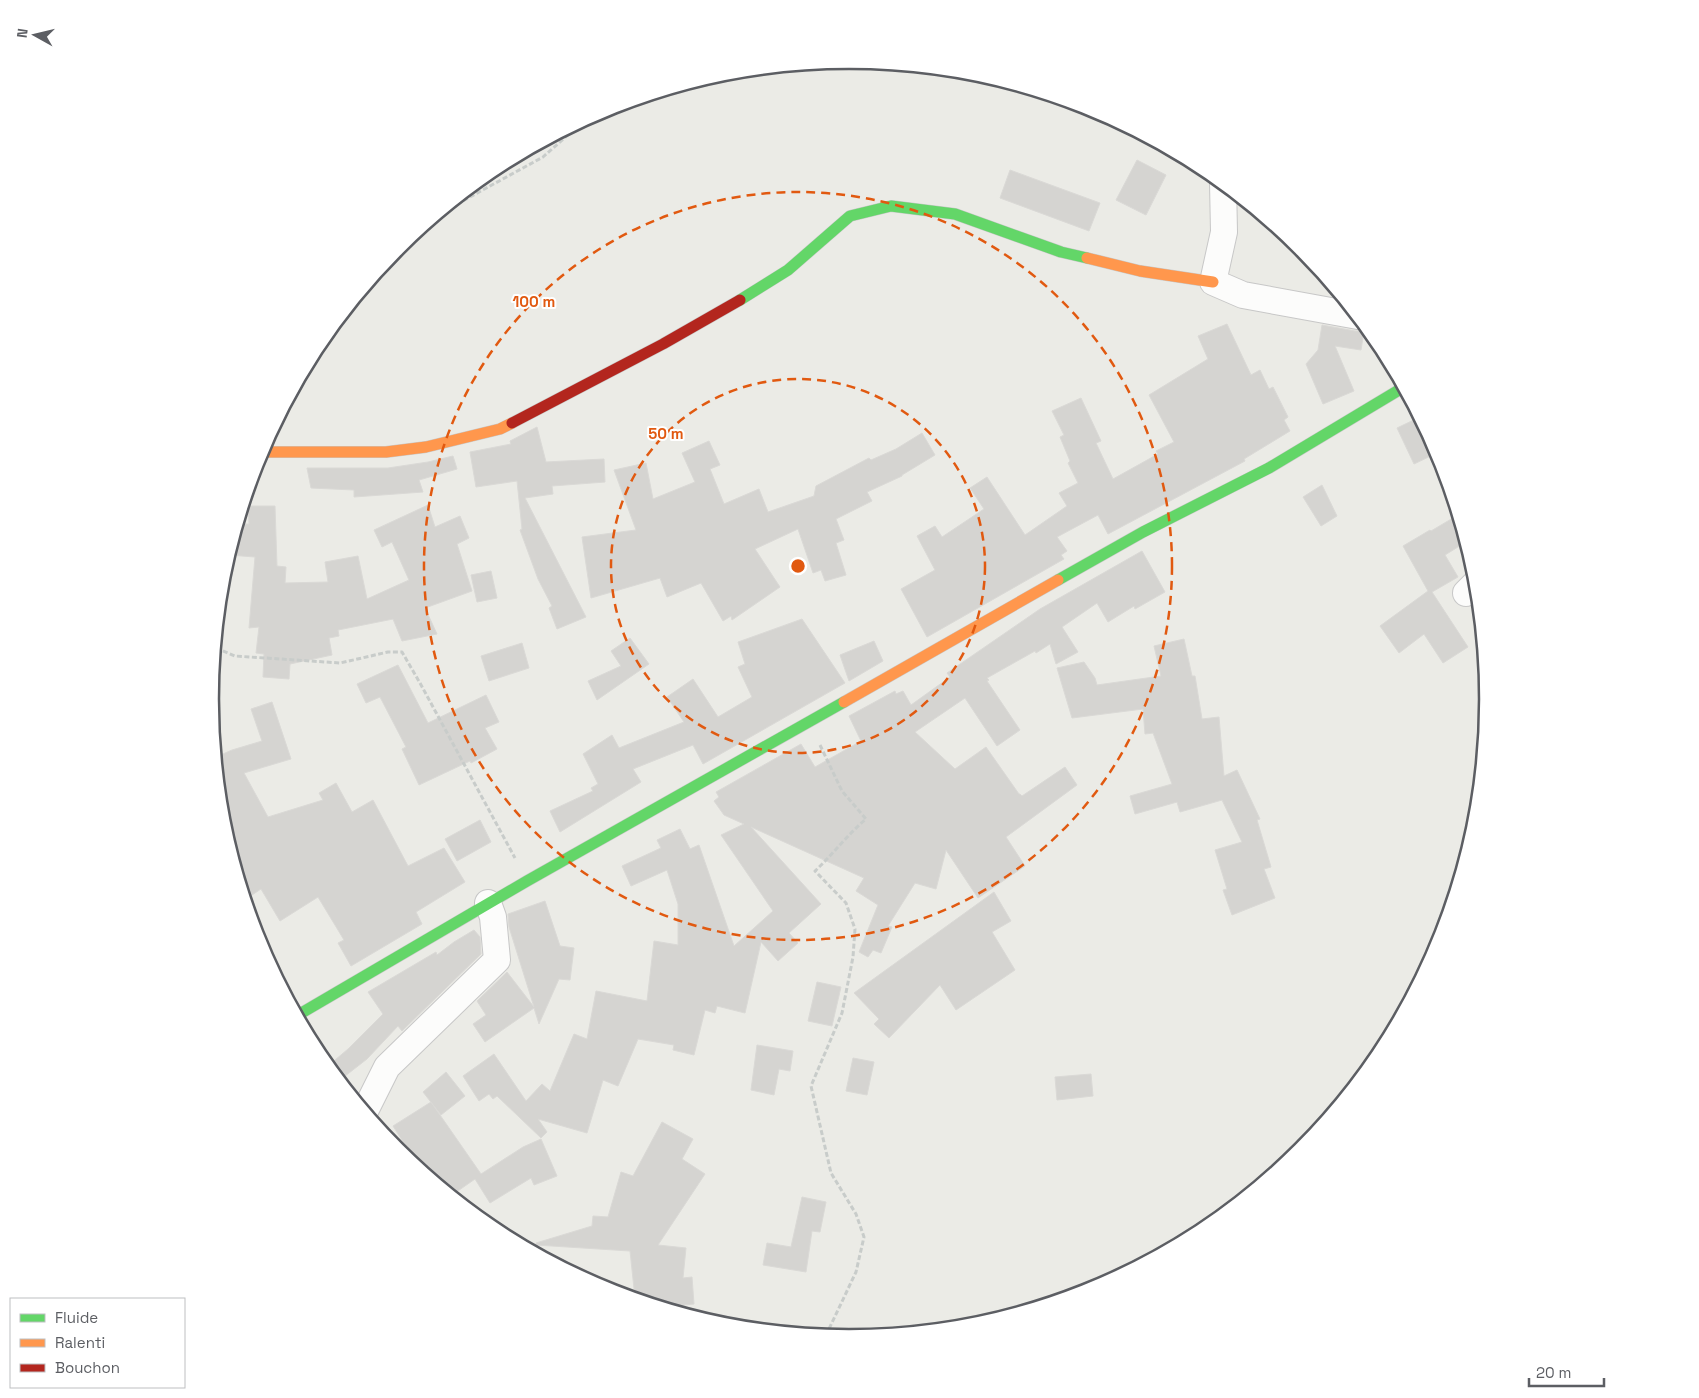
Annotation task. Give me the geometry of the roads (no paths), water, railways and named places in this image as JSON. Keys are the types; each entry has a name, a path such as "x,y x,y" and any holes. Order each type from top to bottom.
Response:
{"street":[{"path":"1213,282 1224,232 1223,192"},
{"path":"270,452 386,452 426,447 500,429 663,344 754,292 788,270 850,216 891,206 955,214 1061,252 1140,271 1213,282 1243,295 1350,314"},
{"path":"303,1012 488,903 1143,532 1269,468 1398,390"},
{"path":"368,1105 387,1067 497,960 493,916 488,903"}]}
